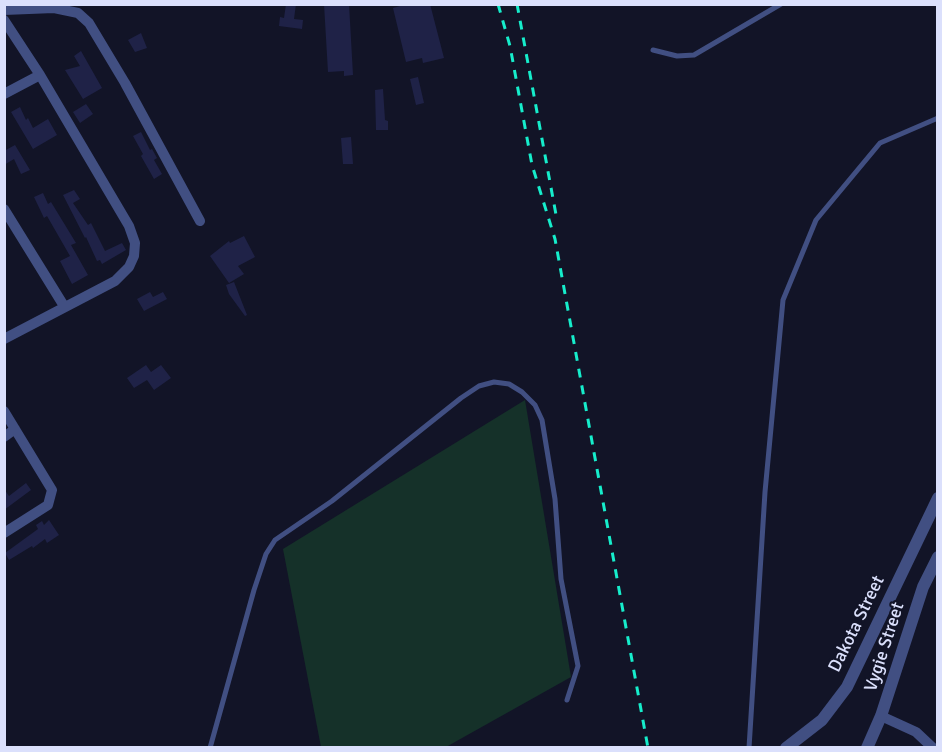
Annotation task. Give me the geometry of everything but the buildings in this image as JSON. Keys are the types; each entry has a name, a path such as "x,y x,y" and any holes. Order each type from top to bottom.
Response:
{"street":[{"path":"4,10 54,8 78,13 88,23 125,83 200,221"},
{"path":"4,20 40,75 129,226 135,243 134,256 129,267 115,281 4,339"},
{"path":"4,94 40,75"},
{"path":"4,209 64,306"},
{"path":"4,411 50,484 51,496 48,505 4,533"},
{"path":"4,437 15,429"},
{"name":"Dakota Street","path":"786,747 796,742 822,720 847,687 938,498"},
{"name":"Vygie Street","path":"867,747 881,716 925,580 938,557"},
{"path":"881,716 916,732 933,747"}],"lane":[{"path":"653,50 677,56 694,55 781,4"},
{"path":"749,747 765,492 783,300 816,219 880,142 938,118"},
{"path":"210,747 254,590 266,554 275,540 332,501 461,398 479,386 494,382 509,384 522,393 536,405 542,420 555,500 561,579 578,666 567,700"}],"green space":[{"path":"525,400 571,677 446,747 321,747 283,549"}],"railway":[{"path":"498,4 510,46 532,165 555,239 648,748"},
{"path":"517,4 557,220"}]}
